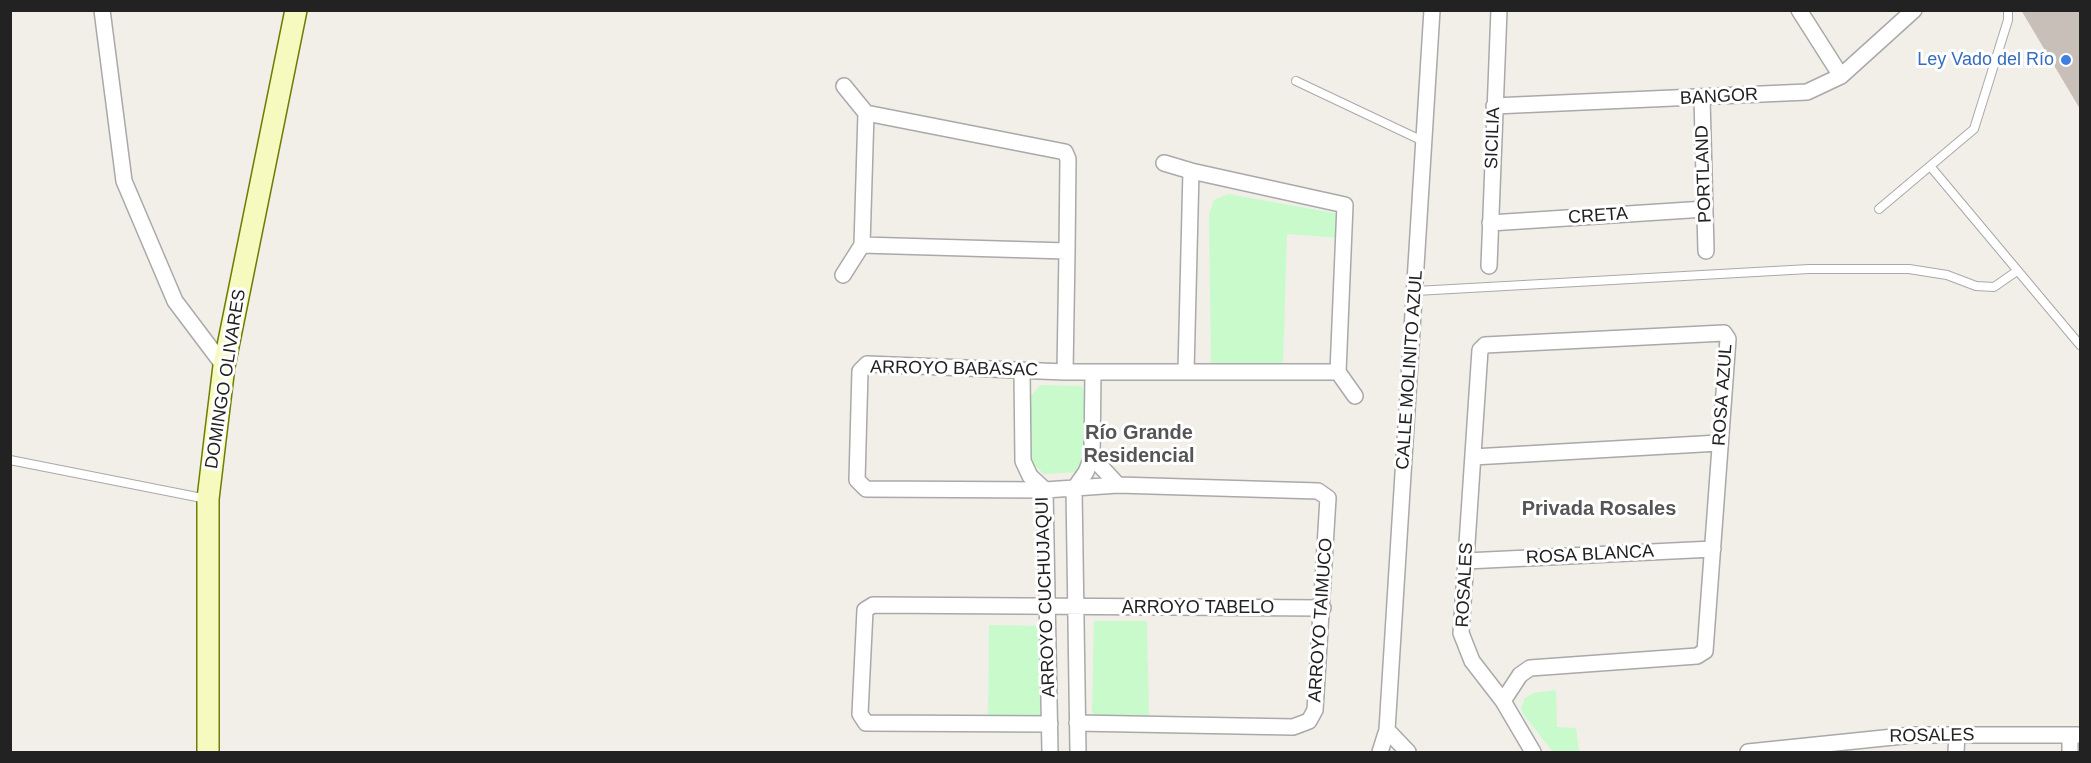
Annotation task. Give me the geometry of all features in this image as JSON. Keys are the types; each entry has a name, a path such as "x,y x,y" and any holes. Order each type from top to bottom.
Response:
{"main road":[{"name":"DOMINGO OLIVARES","path":"208,753 208,499 224,366 296,10"}],"street":[{"path":"102,10 124,181 175,301 224,366"},
{"name":"CALLE MOLINITO AZUL","path":"1380,753 1387,730 1432,10"},
{"name":"SICILIA","path":"1490,266 1499,10"},
{"path":"1799,10 1841,76"},
{"name":"BANGOR","path":"1494,106 1807,92 1841,76 1914,10"},
{"path":"844,86 866,113 1062,149 1068,159 1065,372"},
{"name":"PORTLAND","path":"1702,98 1707,251"},
{"path":"843,275 862,245 866,113"},
{"path":"1164,164 1191,171 1348,199 1338,372 1354,396"},
{"path":"1186,370 1191,171"},
{"name":"CRETA","path":"1490,223 1705,209"},
{"path":"862,245 1066,251"},
{"name":"ROSA AZUL","path":"1485,345 1724,333 1728,339 1719,443 1707,647 1697,656 1530,668 1520,675 1503,702"},
{"name":"ROSALES","path":"1485,345 1479,353 1461,633 1472,661 1503,702 1533,753"},
{"name":"ARROYO BABASAC","path":"1045,490 866,489 857,480 859,375 863,365 1065,372 1186,370 1338,372"},
{"name":"ARROYO CUCHUJAQUI","path":"1022,370 1023,460 1030,476 1045,490 1050,753"},
{"name":"ARROYO CUCHUJAQUI","path":"1078,753 1074,608 1074,489 1086,472 1092,457 1093,372"},
{"path":"1473,457 1719,443"},
{"path":"1092,457 1118,485"},
{"name":"ARROYO TAIMUCO","path":"1045,490 1118,485 1322,492 1328,498 1315,710 1309,721 1293,728 1077,723"},
{"name":"ROSA BLANCA","path":"1466,561 1713,549"},
{"name":"ARROYO TABELO","path":"1050,724 872,725 862,720 860,714 863,616 868,607 873,604 1074,608 1323,608"},
{"path":"1387,730 1408,753"},
{"name":"ROSALES","path":"1748,753 1841,747 1903,735 2075,735"},
{"path":"1956,753 1957,735"},
{"path":"2070,753 2075,735"}],"lane":[{"path":"1879,209 1974,129 2008,20 2008,10"},
{"path":"1296,81 1425,142"},
{"path":"1930,166 2080,345"},
{"path":"1416,291 1819,268 1909,269 1947,275 1976,286 1994,287 2017,271"},
{"path":"10,460 208,499"}],"green space":[{"path":"1228,194 1340,214 1341,238 1287,234 1283,364 1211,365 1209,214 1214,200"},
{"path":"1040,385 1082,386 1088,398 1089,461 1077,472 1044,474 1031,462 1030,397"},
{"path":"1094,621 1147,621 1149,719 1098,719 1092,712"},
{"path":"989,625 1044,626 1045,718 988,719"},
{"path":"1556,690 1557,727 1576,728 1579,752 1553,752 1523,714 1521,708 1525,698 1534,693"}],"building":[{"name":"Ley Vado del Río","path":"2021,10 2080,10 2080,109"}],"place":[{"name":"Ley Vado del Río","path":"2066,60"}],"district":[{"name":"Río Grande Residencial","path":"1139,444"},
{"name":"Privada Rosales","path":"1599,509"}]}
